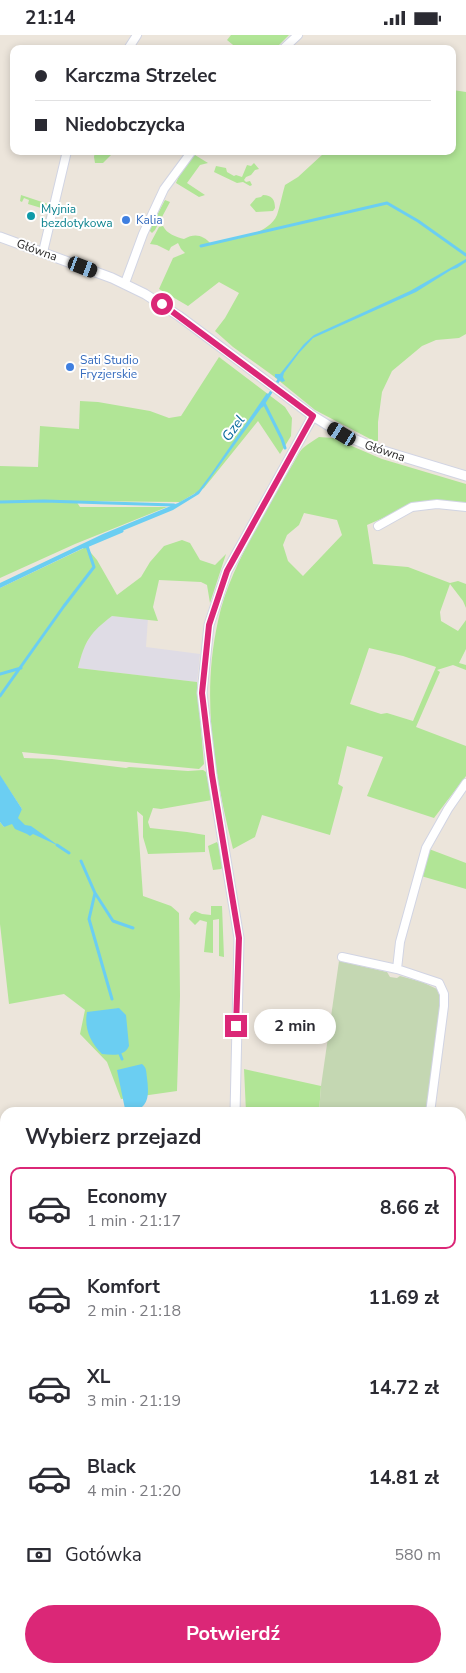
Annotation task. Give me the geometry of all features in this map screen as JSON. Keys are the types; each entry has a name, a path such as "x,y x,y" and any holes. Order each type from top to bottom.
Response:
{"street":[{"path":"287,45 298,35"},
{"path":"43,252 66,155"},
{"path":"125,283 143,234 164,189 189,155"},
{"name":"Główna","path":"0,237 125,283 162,304 313,416 342,434 364,445 466,476"},
{"path":"235,1107 239,938 212,775 202,693 209,625 227,571 313,416"},
{"path":"378,526 412,507 438,504 466,507"},
{"path":"397,969 400,942 426,848 448,809 466,783"},
{"path":"342,957 397,969 439,983 444,994 444,1006 431,1107"}],"shaded area":[{"path":"112,616 148,618 146,647 200,654 197,682 78,668 83,649 94,630"}],"green space":[{"path":"231,35 289,35 279,45 233,45 227,40"},
{"path":"456,90 466,92 466,334 459,338 436,340 422,346 392,371 382,392 378,422 378,441 374,441 315,410 215,331 225,318 239,293 219,282 188,306 159,289 173,258 185,253 178,243 171,247 169,251 150,244 159,227 163,226 169,233 184,239 199,236 211,244 257,232 266,228 272,222 277,215 285,185 298,177 322,155 456,155"},
{"path":"94,155 111,155 103,163 95,163"},
{"path":"195,155 208,163 200,165 187,183 205,195 199,197 176,183 181,171"},
{"path":"254,163 259,169 255,170 244,180 246,182 250,181 252,185 250,186 243,182 237,183 214,172 216,166 226,168 227,172 234,176 242,177 247,165 251,166"},
{"path":"21,195 51,205 47,225 45,222 48,210 28,204 29,200 24,198 22,202 20,201"},
{"path":"263,195 269,196 274,200 275,208 273,211 256,212 250,205 256,198"},
{"path":"165,200 170,202 152,233 149,230"},
{"path":"219,357 285,407 292,418 291,436 280,454 258,421 204,488 180,502 76,501 80,507 167,507 75,544 0,578 0,466 38,467 40,426 79,429 80,401 98,402 150,411 169,418 181,416"},
{"path":"319,437 333,438 382,459 466,484 466,505 406,508 367,525 373,564 408,567 450,583 458,581 466,584 466,608 450,584 440,612 441,621 458,631 466,620 466,649 459,663 466,665 466,670 453,665 437,670 440,672 416,727 466,746 466,776 434,818 367,796 383,757 347,746 338,784 343,787 330,835 262,815 255,837 233,849 215,764 210,707 210,678 218,621 231,579 264,513 300,452","holes":["304,513 337,520 342,535 303,576 288,561 283,545 287,535 299,525","369,648 403,656 436,667 413,721 387,713 381,714 350,704"]},
{"path":"182,540 190,543 200,560 215,565 226,554 210,603 207,585 201,582 159,580 153,607 158,621 112,616 98,627 89,638 83,650 78,668 197,682 204,764 199,769 22,752 24,758 52,759 126,768 203,770 206,772 212,800 161,809 153,808 148,822 150,828 205,835 205,852 148,854 143,837 143,816 137,811 143,896 171,906 179,913 180,996 177,1091 121,1099 107,1062 80,1034 85,1010 64,994 9,1004 0,924 0,822 4,827 22,809 0,776 0,588 86,547 97,560 117,595 141,577 150,562 164,546"},
{"path":"217,842 224,866 221,869 213,870 208,846"},
{"path":"429,849 466,863 466,889 421,876"},
{"path":"211,906 222,906 224,957 219,956 219,919 213,920 213,953 204,952 207,922 200,920 195,925 189,919 195,911 211,915"},
{"path":"339,961 387,972 390,977 397,978 400,976 422,982 437,989 441,1000 427,1107 319,1107"},
{"path":"244,1069 321,1086 319,1107 246,1107"}],"water":[{"path":"466,259 466,262 457,268 416,292 313,338 284,373 285,381 282,382 275,377 275,374 280,374 304,344 314,335 410,291"},
{"path":"267,393 269,396 262,407 199,494 173,510 100,540 0,588 0,583 103,534 178,503 194,494 211,474"},
{"path":"0,775 22,809 18,818 25,825 31,826 59,846 33,834 30,836 15,829 12,824 4,827 0,822"},
{"path":"119,1008 126,1015 129,1046 121,1054 102,1054 94,1045 89,1035 86,1024 87,1012"},
{"path":"142,1064 145,1067 148,1095 142,1107 125,1107 117,1070"}],"waterway":[{"path":"201,246 387,203 418,221 466,255"},
{"name":"Gzel","path":"262,406 280,378"},
{"path":"264,403 285,448"},
{"path":"0,502 44,501 174,505"},
{"name":"Gzel","path":"84,547 122,531"},
{"path":"0,696 94,567 87,546"},
{"path":"0,674 21,668"},
{"path":"57,845 69,853"},
{"path":"81,861 95,893 89,919 112,999"},
{"path":"95,893 113,921 133,928"},
{"path":"120,1054 122,1059"}],"place":[{"name":"Myjnia bezdotykowa","path":"31,216"},
{"name":"Kalia","path":"126,220"},
{"name":"Sati Studio Fryzjerskie","path":"70,367"}],"route":[{"path":"162,304 313,416 227,571 209,625 202,693 212,775 239,938 236,1026"}]}
